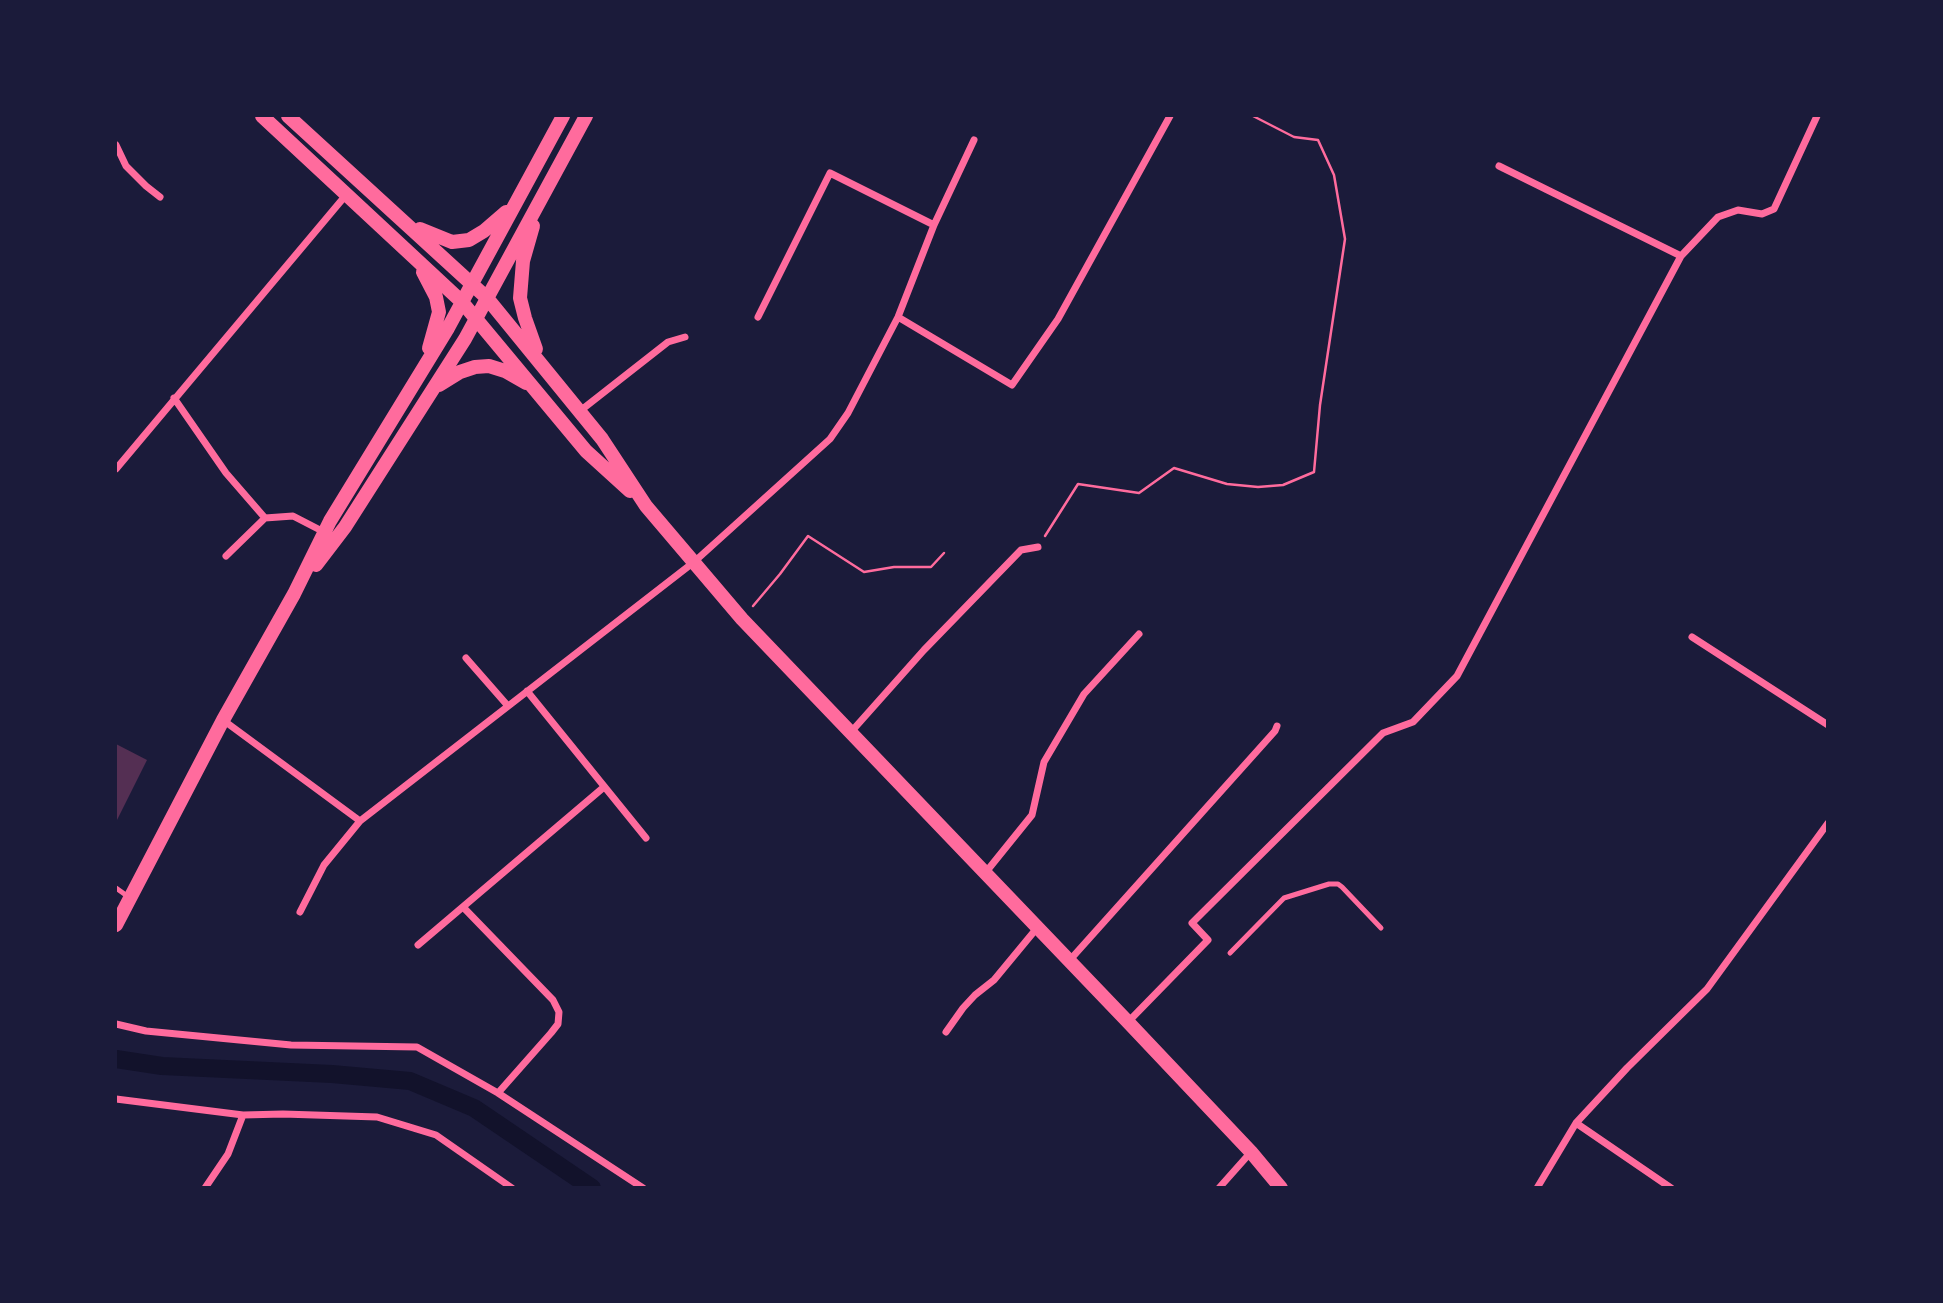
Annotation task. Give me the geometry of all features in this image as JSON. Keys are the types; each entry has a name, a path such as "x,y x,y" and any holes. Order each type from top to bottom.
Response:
{"main road":[{"path":"262,116 462,302 586,451 646,506 742,620 1128,1022 1251,1152 1281,1188"},
{"path":"288,116 488,298 602,439 646,506"},
{"path":"117,919 325,533 473,283 563,116"},
{"path":"294,594 345,527 477,318 586,116"},
{"path":"540,201 523,261 520,298 530,337 545,369"},
{"path":"406,222 435,237 452,242 469,240 499,219 516,202"},
{"path":"415,259 429,280 439,312 436,329 417,379"},
{"path":"434,388 460,372 489,366 505,371 536,389"}],"street":[{"path":"898,317 1012,385 1058,319 1170,116"},
{"path":"1128,1022 1208,940 1192,923 1383,733 1413,722 1457,676 1681,256 1718,217 1738,210 1762,214 1774,209 1817,116"},
{"path":"300,912 324,865 360,821 694,562 831,439 848,413 898,317 934,225 974,140"},
{"path":"116,145 126,166 160,197"},
{"path":"1499,166 1681,256"},
{"path":"758,317 830,173 934,225"},
{"path":"116,469 346,195"},
{"path":"580,412 668,342 685,337"},
{"path":"174,398 226,473 265,518"},
{"path":"226,556 265,518 293,516 325,533"},
{"path":"850,733 924,650 1021,550 1038,547"},
{"path":"985,872 1032,815 1044,762 1083,694 1139,634"},
{"path":"1692,637 1828,725"},
{"path":"466,658 508,706"},
{"path":"527,691 646,838"},
{"path":"223,720 360,821"},
{"path":"1069,961 1275,732 1277,726"},
{"path":"418,945 604,788"},
{"path":"1537,1188 1576,1123 1707,989 1828,823"},
{"path":"463,907 553,1000 559,1012 558,1024 498,1093"},
{"path":"946,1032 962,1008 994,980 1037,927"},
{"path":"116,1024 146,1031 291,1045 417,1047 498,1093 643,1188"},
{"path":"116,1099 243,1115 377,1117 436,1135 512,1188"},
{"path":"205,1188 223,1164 243,1115"},
{"path":"1576,1123 1671,1188"},
{"path":"1219,1188 1251,1152"}],"lane":[{"path":"1230,953 1284,898 1329,884 1342,887 1381,928"},
{"path":"116,888 130,898"}],"path":[{"path":"1038,547 1078,484 1139,493 1174,467 1227,484 1258,487 1283,485 1314,472 1320,405 1346,239 1334,175 1318,140 1294,137 1253,116"},
{"path":"742,620 808,536 864,572 930,567 944,553"}],"building":[{"path":"116,744 147,760 116,822"}],"waterway":[{"path":"116,1059 162,1066 332,1074 410,1081 474,1108 592,1188"}]}
